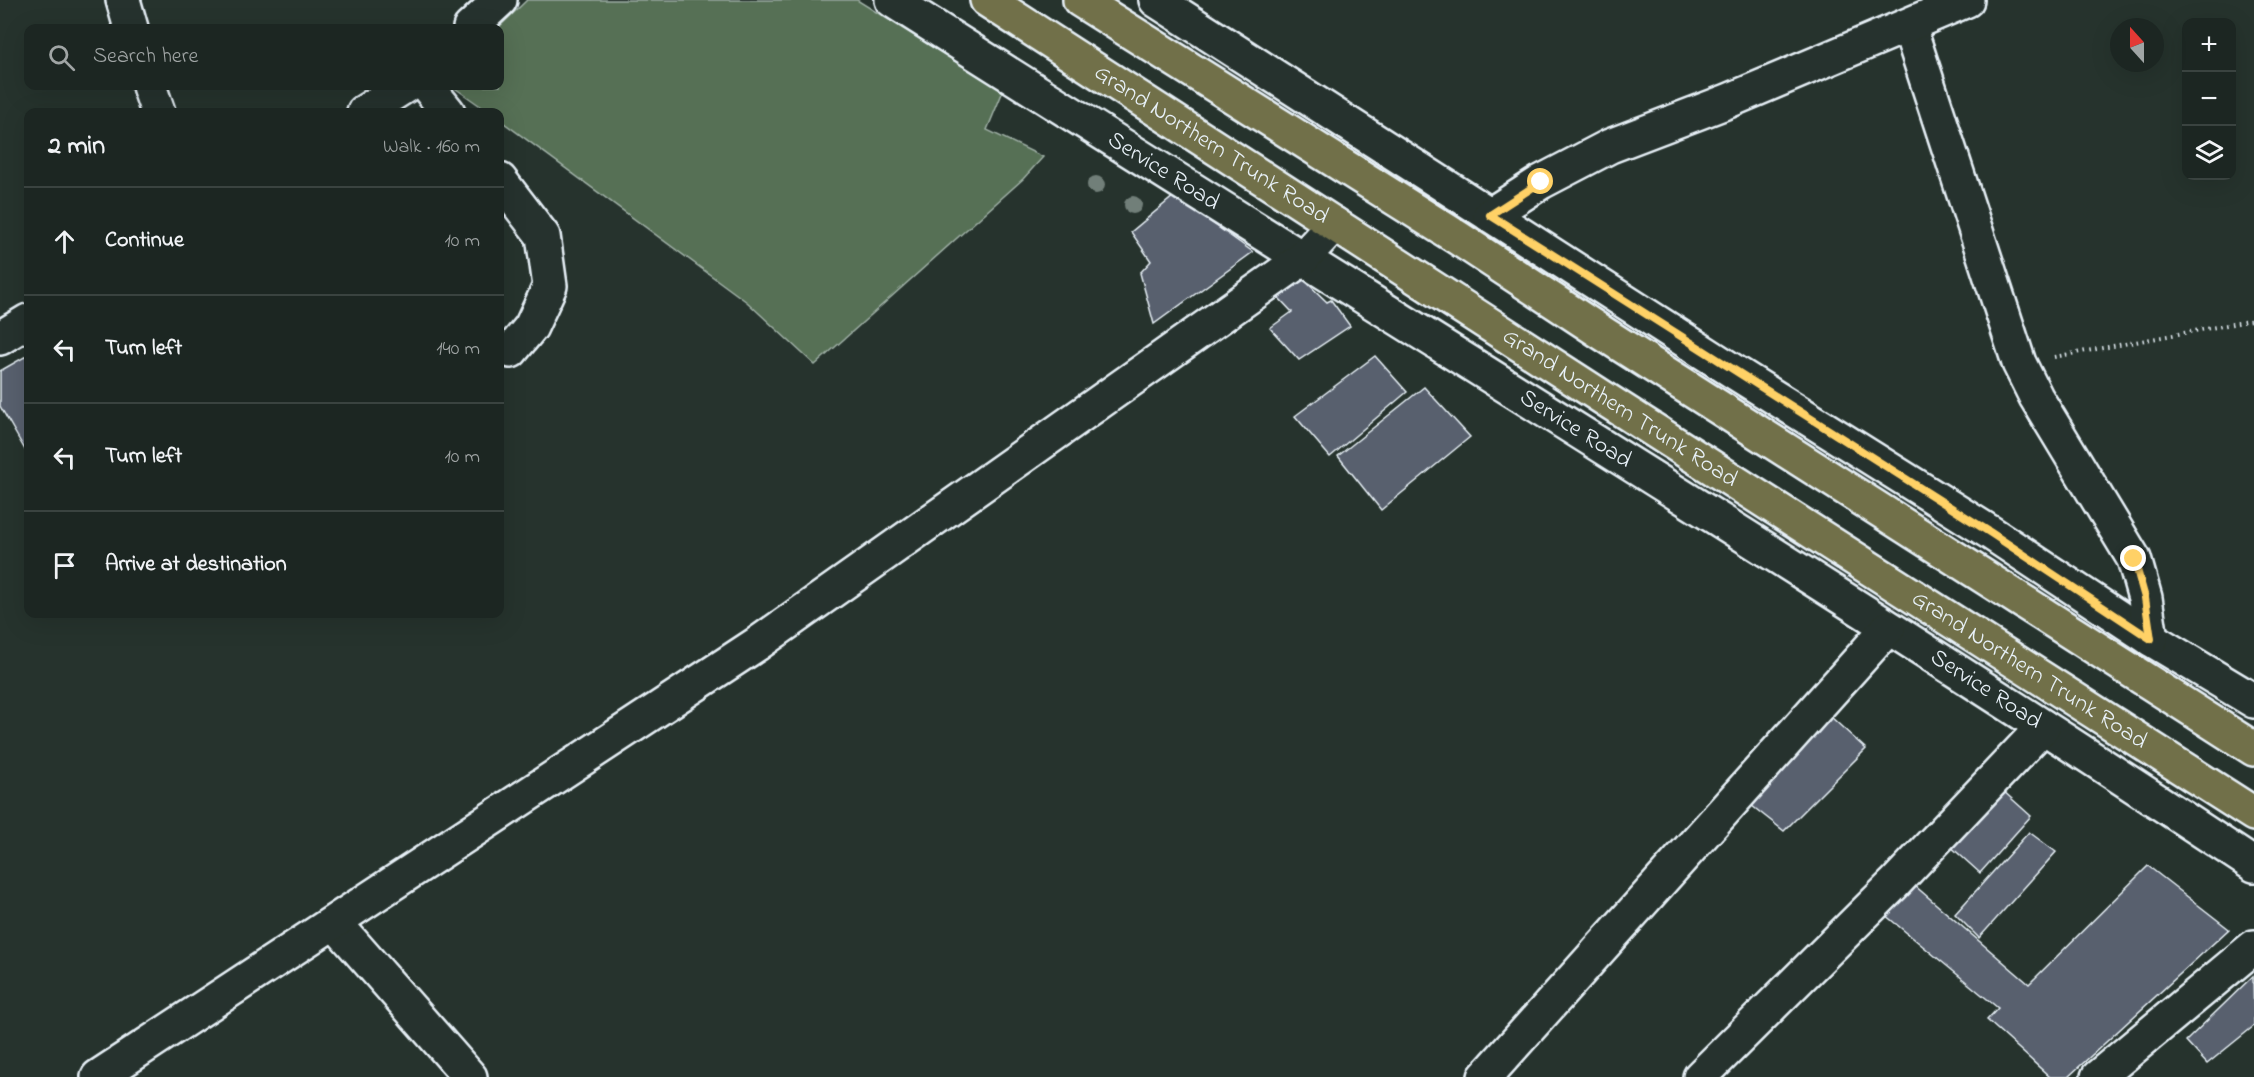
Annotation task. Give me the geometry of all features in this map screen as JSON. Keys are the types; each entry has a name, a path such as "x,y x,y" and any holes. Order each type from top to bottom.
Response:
{"highway":[{"name":"Grand Northern Trunk Road","path":"987,0 2254,814"},
{"path":"1080,0 1458,238 1624,347 2254,749"}],"street":[{"path":"123,0 131,24"},
{"path":"474,24 500,0"},
{"name":"Service Road","path":"892,0 1888,628 2254,865"},
{"path":"1156,0 1991,533 2151,639 2254,701"},
{"path":"1490,215 1541,182 1610,146 1728,101 1909,26 1956,2"},
{"path":"1909,26 2019,363 2036,397 2134,559 2145,598 2151,639"},
{"path":"150,90 157,108"},
{"path":"370,108 399,90"},
{"path":"430,90 445,108"},
{"path":"504,185 543,236 550,286 531,327 511,351"},
{"path":"98,1077 757,644 1302,259 1334,224"},
{"path":"0,338 24,323"},
{"path":"1485,1077 1888,628"},
{"path":"1700,1077 1894,884 2043,727"},
{"path":"335,923 470,1077"},
{"path":"2098,1077 2254,947"}],"path":[{"path":"2019,363 2254,320"}],"green space":[{"path":"527,0 857,0 1003,91 987,130 1043,157 1023,179 815,365 747,302 504,123 504,108 483,108 458,90 504,90 504,24 502,24"}],"building":[{"path":"1174,196 1253,252 1154,324 1140,273 1151,261 1131,232"},
{"path":"1301,277 1327,302 1331,300 1350,326 1299,360 1270,328 1292,312 1278,297"},
{"path":"1375,356 1407,392 1330,457 1295,416"},
{"path":"24,357 24,448 0,406 0,371"},
{"path":"1424,387 1470,437 1381,510 1338,456"},
{"path":"1831,717 1866,749 1784,831 1747,802"},
{"path":"2002,790 2031,816 1980,873 1949,845"},
{"path":"2029,832 2056,852 1979,938 1955,914"},
{"path":"2148,866 2229,929 2068,1077 2050,1077 1987,1020 1998,1008 1879,910 1907,879 2029,984"},
{"path":"2253,976 2254,1026 2207,1064 2186,1041"}],"route":[{"path":"1541,182 1490,215 1991,533 2151,639 2145,598 2134,559"}]}
